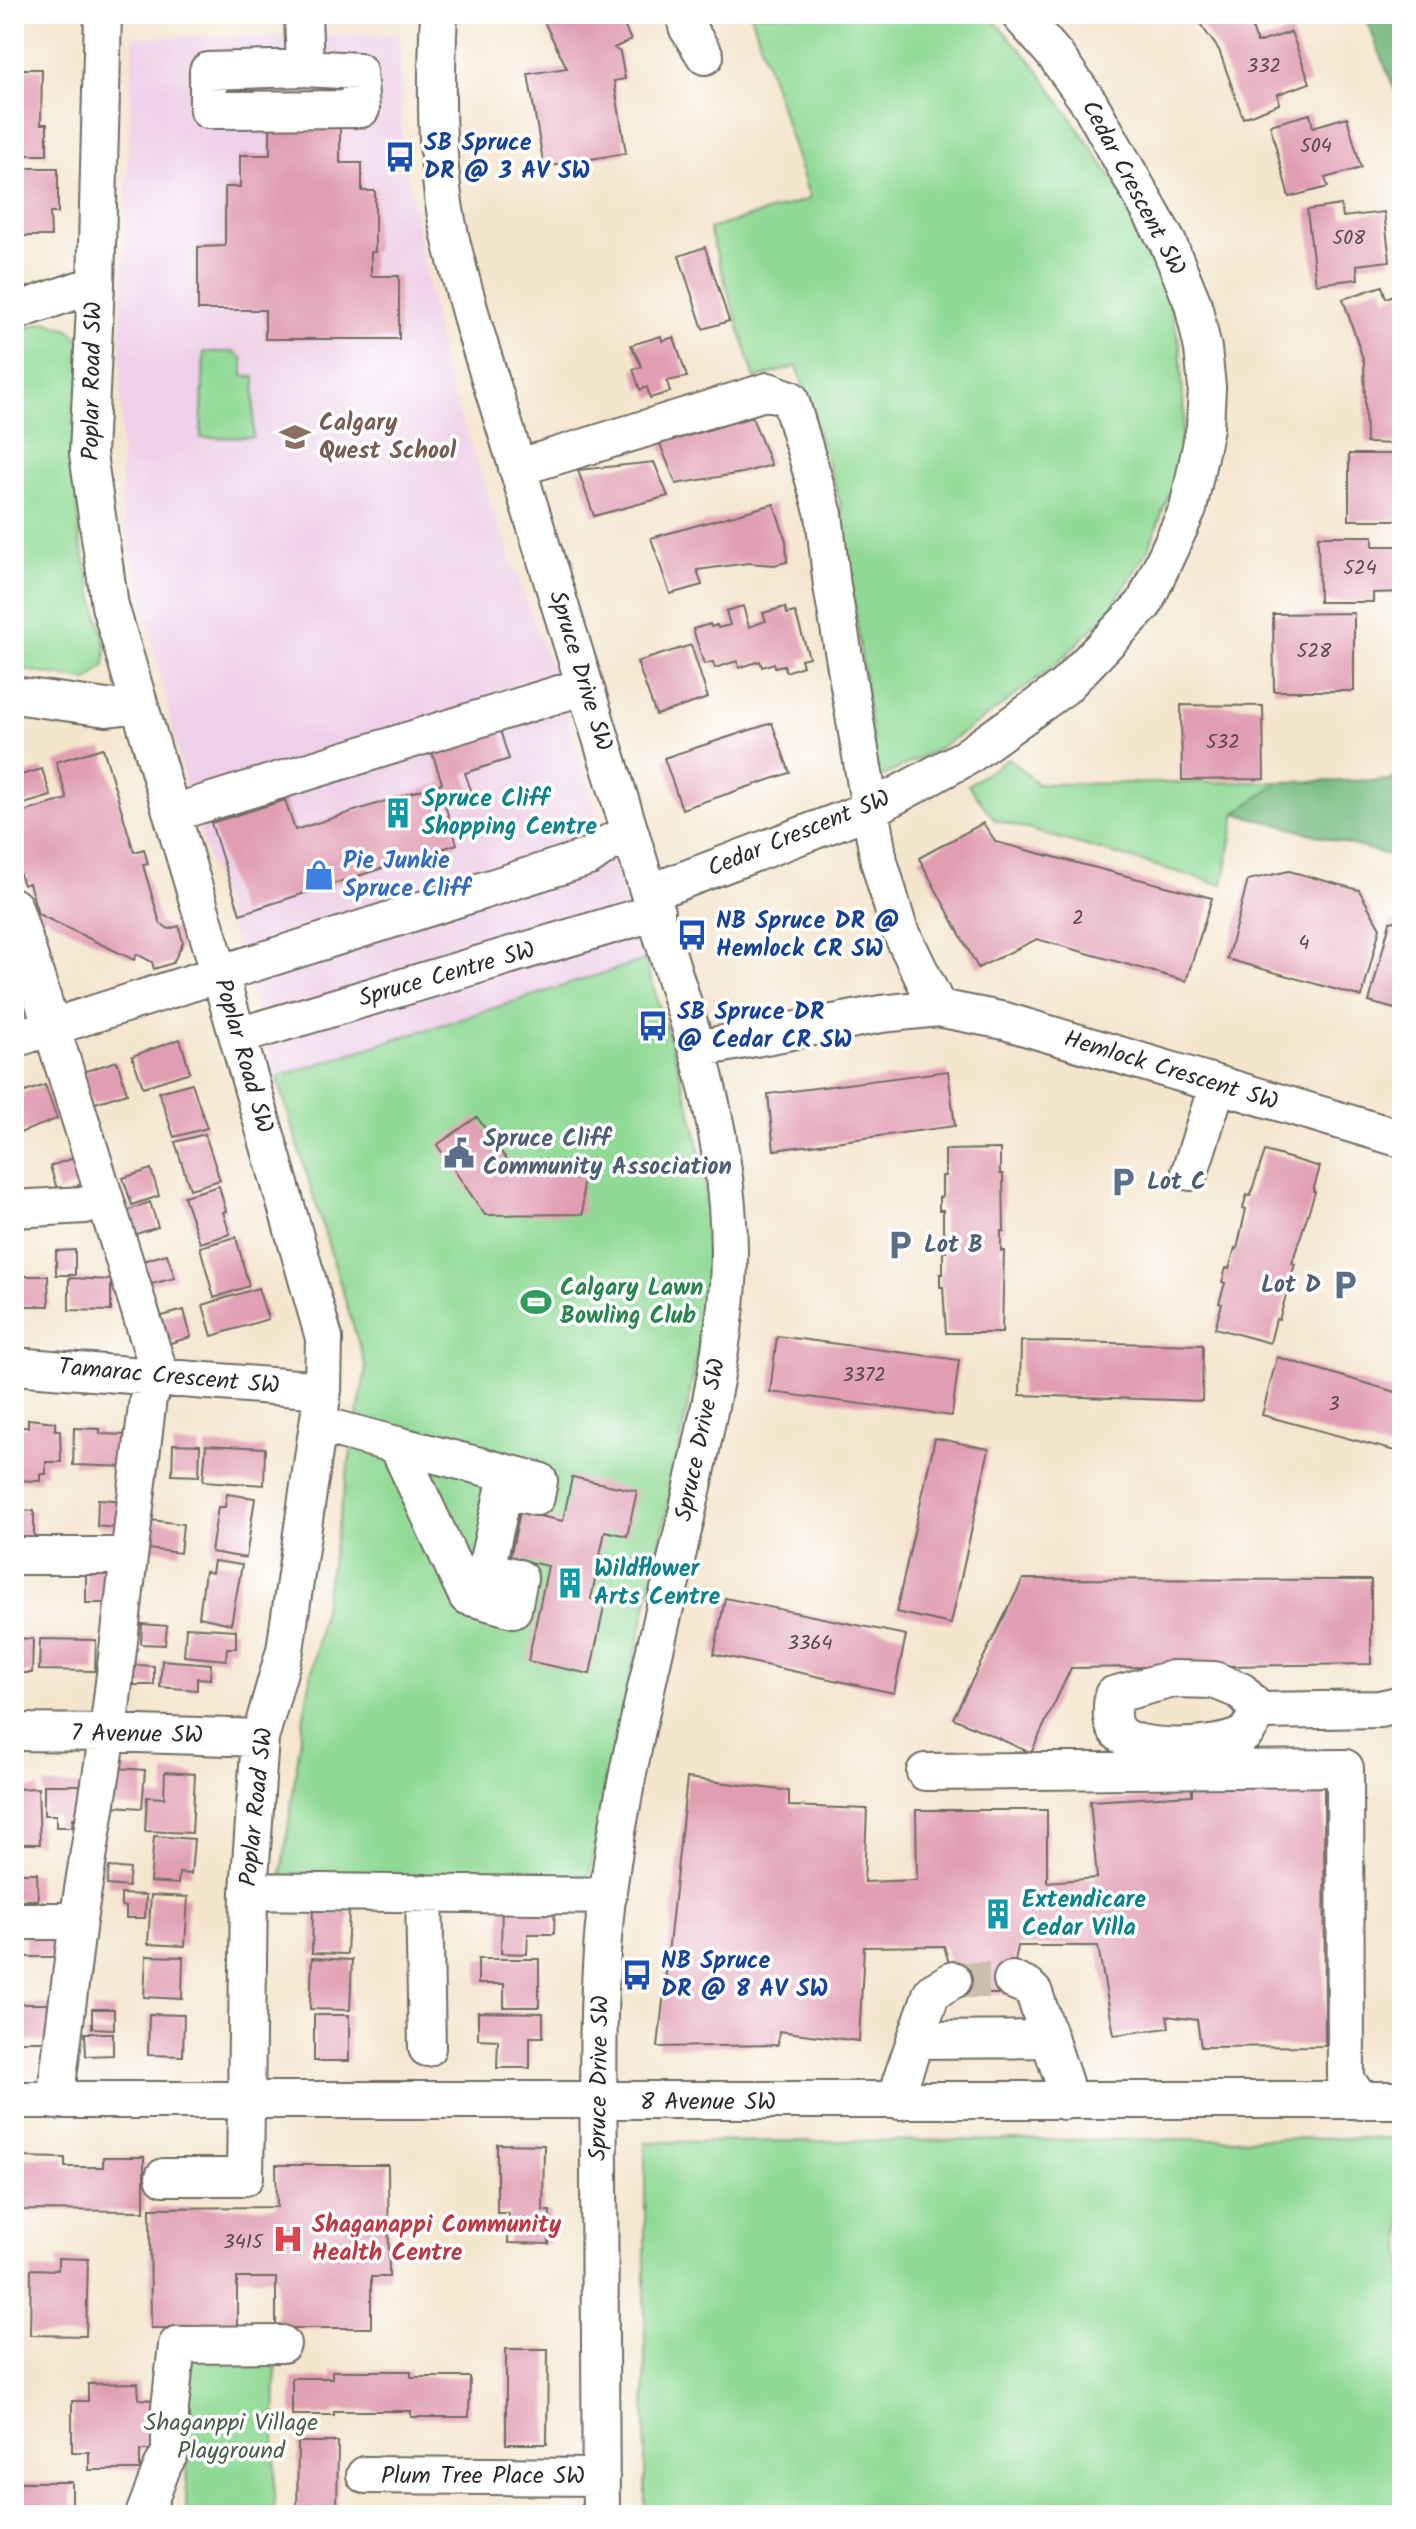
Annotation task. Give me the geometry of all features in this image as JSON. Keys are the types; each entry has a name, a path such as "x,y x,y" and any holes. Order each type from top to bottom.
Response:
{"street":[{"name":"Poplar Road SW","path":"103,14 88,454 110,606 324,1338 320,1407 285,1650 260,1738 249,1891 245,2177 164,2177"},
{"path":"303,14 305,68"},
{"name":"Spruce Drive SW","path":"439,14 435,97 442,191 453,248 474,327 697,1049 710,1099 726,1200 728,1283 720,1348 626,1785 603,1943 599,2102 601,2515"},
{"path":"688,14 687,27 705,56"},
{"name":"Cedar Crescent SW","path":"652,903 871,809 965,758 1064,687 1144,604 1188,509 1205,427 1207,387 1193,304 1168,243 1090,104 1055,55 1019,14"},
{"path":"14,312 96,284"},
{"path":"517,468 768,391 790,399 824,514 832,586 879,861 898,926 938,1008"},
{"path":"173,813 585,686"},
{"path":"14,695 107,708 139,704"},
{"path":"14,1039 589,857 609,843 631,835"},
{"name":"Spruce Centre SW","path":"238,1036 652,903"},
{"path":"14,907 160,1375 148,1398 108,1733 78,1921 55,2101"},
{"name":"Hemlock Crescent SW","path":"697,1049 881,1014 938,1008 1005,1021 1402,1139"},
{"path":"1190,1172 1217,1086"},
{"path":"14,1209 85,1205 104,1197"},
{"name":"Tamarac Crescent SW","path":"14,1366 160,1375 320,1407 397,1445 539,1481 536,1497 504,1490 486,1569 519,1578 513,1609 467,1596 397,1445"},
{"path":"14,1556 129,1556"},
{"path":"1259,1711 1380,1709 1402,1704"},
{"name":"7 Avenue SW","path":"14,1732 260,1738"},
{"path":"925,1772 1345,1768 1346,2079 1360,2101"},
{"path":"249,1891 608,1896"},
{"path":"424,1893 427,2048"},
{"path":"14,1921 78,1921"},
{"path":"900,2101 900,2084 932,1992 953,1980"},
{"path":"1012,1980 1034,1993 1064,2083 1064,2101"},
{"path":"915,2040 1050,2039"},
{"name":"8 Avenue SW","path":"14,2100 1402,2100"},
{"path":"144,2515 170,2453 170,2407 177,2345 282,2344"},
{"name":"Plum Tree Place SW","path":"365,2475 601,2477"}],"shaded area":[{"name":"Calgary Quest School","path":"400,34 402,142 443,367 554,678 645,960 277,1077 188,795 121,508 121,313 133,37"}],"green space":[{"path":"751,14 988,14 1034,64 1125,197 1164,282 1180,345 1184,415 1176,476 1149,548 1108,613 1062,659 996,710 941,747 878,779 840,502 797,366 755,379 709,229 810,199"},
{"path":"1364,14 1402,14 1402,108"},
{"path":"45,322 69,329 84,344 74,446 80,541 106,647 105,665 88,681 14,668 14,331"},
{"path":"204,352 233,352 243,359 243,376 255,377 253,437 201,438"},
{"path":"1009,758 1037,784 1279,782 1236,813 1223,885 995,820 968,785"},
{"path":"1402,763 1402,859 1236,813 1279,782 1393,780"},
{"path":"645,960 694,1124 706,1190 708,1255 698,1348 687,1409 588,1879 281,1880 302,1727 366,1368 277,1077"},
{"path":"1402,2138 1402,2515 645,2515 645,2142"},
{"name":"Shaganppi Village Playground","path":"188,2358 276,2359 274,2515 186,2515"}],"building":[{"path":"540,14 601,14 607,26 621,19 631,40 614,48 620,52 625,79 614,81 626,153 544,167 528,74 567,68"},
{"path":"1193,14 1253,14 1244,20 1253,30 1257,43 1291,32 1310,83 1278,94 1279,104 1243,118 1219,50"},
{"path":"14,69 42,69 41,124 47,124 47,155 14,155"},
{"path":"1310,114 1313,127 1347,117 1361,168 1325,178 1328,187 1289,197 1270,125"},
{"path":"270,127 340,127 340,163 362,163 362,191 375,191 375,252 371,252 371,276 399,276 399,339 265,339 265,310 198,310 198,247 225,246 225,187 240,187 240,155 270,155"},
{"path":"24,168 58,168 58,213 50,213 51,236 14,236 14,198 24,198"},
{"path":"1341,205 1343,217 1384,212 1390,261 1357,265 1358,279 1316,284 1307,210"},
{"path":"705,247 729,321 703,329 679,256"},
{"path":"1382,286 1386,298 1402,292 1402,348 1397,349 1402,366 1400,444 1366,443 1364,362 1343,299"},
{"path":"661,336 662,341 674,337 687,377 667,381 670,392 650,398 647,387 640,390 633,369 642,367 631,345"},
{"path":"752,417 771,465 676,484 660,444"},
{"path":"1349,454 1401,454 1402,509 1399,509 1399,520 1349,520"},
{"path":"654,462 668,496 594,516 578,470"},
{"path":"774,504 786,541 787,562 774,565 748,563 697,570 702,585 670,594 651,538"},
{"path":"1318,536 1373,536 1373,546 1402,546 1402,592 1373,593 1373,602 1319,602"},
{"path":"743,606 749,627 766,621 763,613 785,607 787,614 795,612 809,657 801,659 803,666 786,672 784,665 775,667 774,663 762,667 760,661 739,668 737,661 715,668 713,662 704,664 693,629 710,624 718,628 730,625 726,611"},
{"path":"1354,613 1354,691 1274,691 1273,614"},
{"path":"691,645 708,698 656,715 637,662"},
{"path":"1181,705 1263,706 1264,779 1182,780"},
{"path":"772,723 790,773 682,809 664,758"},
{"name":"Spruce Cliff Shopping Centre","path":"499,727 509,759 465,773 472,793 444,802 457,844 240,914 211,823 285,800 295,830 442,783 431,749"},
{"path":"103,748 134,852 144,849 148,864 143,865 160,923 169,929 179,926 183,943 173,963 154,969 152,962 137,954 134,960 38,914 29,883 23,885 14,856 14,815 67,799 56,762"},
{"path":"42,769 51,796 14,807 14,777"},
{"path":"983,823 996,842 1212,898 1186,981 1037,939 978,968 919,858"},
{"path":"1289,871 1359,890 1380,928 1362,997 1227,959 1248,880"},
{"path":"1402,920 1402,1011 1369,1002 1390,922"},
{"path":"180,1039 190,1072 143,1087 132,1056"},
{"path":"117,1061 127,1093 92,1104 83,1072"},
{"path":"948,1071 955,1126 774,1150 768,1094"},
{"path":"192,1083 207,1128 174,1137 159,1092"},
{"path":"45,1085 57,1119 17,1134 14,1100 23,1097 22,1093"},
{"path":"477,1117 511,1166 582,1165 583,1214 485,1215 437,1145"},
{"path":"205,1134 220,1180 190,1189 175,1142"},
{"path":"1000,1149 1004,1231 1001,1231 1001,1251 1004,1251 1002,1333 946,1333 943,1287 940,1287 943,1252 946,1252 945,1232 943,1210 939,1210 942,1176 945,1176 945,1150"},
{"path":"1265,1151 1320,1167 1292,1263 1295,1264 1270,1343 1215,1328 1222,1304 1219,1303 1225,1283 1222,1282 1237,1249 1246,1209 1243,1208 1245,1200 1247,1195 1250,1196"},
{"path":"74,1158 81,1184 58,1192 50,1166"},
{"path":"151,1169 159,1196 132,1205 123,1178"},
{"path":"219,1186 230,1234 200,1243 184,1196"},
{"path":"150,1202 158,1227 130,1236 121,1213"},
{"path":"236,1237 249,1286 214,1298 200,1247"},
{"path":"75,1250 75,1275 56,1275 56,1251"},
{"path":"167,1254 175,1278 147,1285 139,1262"},
{"path":"14,1276 48,1276 49,1306 14,1306"},
{"path":"69,1278 111,1280 111,1311 69,1310"},
{"path":"258,1288 268,1319 212,1336 203,1305"},
{"path":"184,1310 191,1337 163,1345 155,1318"},
{"path":"777,1336 959,1360 952,1416 770,1392"},
{"path":"1021,1341 1203,1345 1202,1401 1020,1395"},
{"path":"1277,1357 1402,1394 1402,1453 1262,1415"},
{"path":"28,1419 55,1422 55,1430 60,1430 61,1462 46,1462 46,1474 40,1474 40,1481 14,1480 14,1427 28,1427"},
{"path":"74,1428 100,1429 100,1434 130,1435 130,1467 73,1465"},
{"path":"935,1438 989,1449 951,1624 896,1612"},
{"path":"173,1444 200,1445 199,1476 172,1475"},
{"path":"206,1445 265,1448 264,1485 203,1481"},
{"name":"Wildflower Arts Centre","path":"572,1477 637,1491 627,1536 605,1531 591,1599 605,1602 590,1674 528,1661 548,1566 510,1558 520,1512 563,1521"},
{"path":"227,1494 255,1498 246,1558 211,1552 218,1507 225,1507"},
{"path":"98,1499 128,1501 126,1529 97,1526"},
{"path":"14,1510 34,1511 34,1538 14,1538"},
{"path":"151,1520 183,1524 180,1553 148,1549"},
{"path":"214,1561 242,1565 231,1624 199,1617 205,1571 212,1573"},
{"path":"86,1567 111,1567 111,1603 86,1603"},
{"path":"1023,1579 1371,1580 1371,1664 1071,1668 1031,1753 953,1718"},
{"path":"725,1598 906,1635 894,1693 714,1654"},
{"path":"142,1624 167,1626 165,1645 141,1644"},
{"path":"186,1627 236,1630 236,1648 227,1648 226,1660 184,1656"},
{"path":"14,1638 33,1639 32,1673 14,1673"},
{"path":"40,1639 96,1640 95,1671 39,1670"},
{"path":"162,1660 211,1664 210,1679 197,1678 197,1690 160,1687"},
{"path":"134,1665 154,1666 154,1685 134,1685"},
{"path":"116,1768 145,1770 142,1808 113,1806"},
{"path":"165,1772 195,1774 192,1833 145,1831 147,1797 164,1798"},
{"name":"Extendicare Cedar Villa","path":"687,1778 789,1791 789,1806 867,1809 864,1882 917,1880 916,1810 1047,1810 1047,1882 1097,1878 1090,1801 1192,1795 1192,1781 1324,1781 1325,2046 1201,2047 1197,2020 1167,2016 1169,2028 1114,2035 1098,1946 1018,1946 1009,1994 958,1994 944,1946 864,1947 859,2041 779,2031 778,2045 658,2047"},
{"path":"44,1785 86,1785 85,1818 73,1818 72,1827 56,1827 56,1815 44,1815"},
{"path":"38,1788 40,1844 17,1844 16,1789"},
{"path":"154,1836 194,1839 191,1874 179,1873 178,1884 150,1882"},
{"path":"109,1867 130,1869 128,1887 107,1885"},
{"path":"14,1873 37,1873 38,1900 14,1900"},
{"path":"121,1894 146,1895 145,1918 126,1918 126,1907 121,1906"},
{"path":"151,1895 188,1897 185,1946 148,1944"},
{"path":"502,1901 555,1901 554,1934 528,1934 527,1954 501,1953"},
{"path":"313,1910 349,1911 347,1954 312,1953"},
{"path":"57,1928 57,1957 25,1957 25,1929"},
{"path":"146,1956 183,1957 182,1999 144,1997"},
{"path":"312,1958 352,1960 350,2010 310,2009"},
{"path":"478,1959 539,1959 539,2007 504,2007 504,1984 478,1984"},
{"path":"14,2004 56,2004 56,2041 14,2041"},
{"path":"92,2009 114,2009 114,2029 92,2028"},
{"path":"478,2012 543,2013 543,2037 530,2037 530,2068 497,2068 498,2040 478,2039"},
{"path":"149,2014 184,2015 183,2056 148,2055"},
{"path":"314,2015 349,2015 349,2061 314,2061"},
{"path":"85,2033 113,2033 113,2055 86,2056"},
{"path":"497,2144 544,2145 543,2211 550,2211 549,2244 508,2243 509,2213 497,2213"},
{"path":"14,2157 65,2158 65,2167 103,2167 103,2157 144,2157 144,2211 14,2210"},
{"path":"276,2165 388,2165 389,2277 371,2277 371,2328 276,2328 276,2278 237,2278 237,2328 151,2328 150,2208 277,2207"},
{"path":"58,2258 88,2259 86,2336 30,2335 31,2269 58,2270"},
{"path":"506,2349 548,2349 547,2444 506,2444"},
{"path":"332,2371 411,2371 411,2377 470,2377 469,2417 411,2417 411,2411 334,2411 334,2415 292,2415 292,2378 332,2378"},
{"path":"138,2383 139,2399 153,2400 154,2450 140,2450 140,2470 89,2470 89,2452 72,2452 72,2401 88,2401 88,2384"},
{"path":"298,2442 338,2442 337,2515 297,2515"},
{"path":"14,2482 72,2482 72,2515 14,2515"}],"tunnel":[{"path":"953,1980 1012,1980"}],"place":[{"name":"SB Spruce DR @ 3 AV SW","path":"400,157"},
{"name":"Calgary Quest School","path":"295,437"},
{"name":"Spruce Cliff Shopping Centre","path":"398,813"},
{"name":"Pie Junkie Spruce Cliff","path":"319,875"},
{"name":"NB Spruce DR @ Hemlock CR SW","path":"692,935"},
{"name":"SB Spruce DR @ Cedar CR SW","path":"653,1026"},
{"name":"Spruce Cliff Community Association","path":"459,1153"},
{"name":"Lot C","path":"1123,1182"},
{"name":"Lot B","path":"900,1245"},
{"name":"Lot D","path":"1345,1285"},
{"name":"Calgary Lawn Bowling Club","path":"536,1302"},
{"name":"Wildflower Arts Centre","path":"570,1583"},
{"name":"Extendicare Cedar Villa","path":"998,1914"},
{"name":"NB Spruce DR @ 8 AV SW","path":"637,1975"},
{"name":"Shaganappi Community Health Centre","path":"288,2239"}]}
